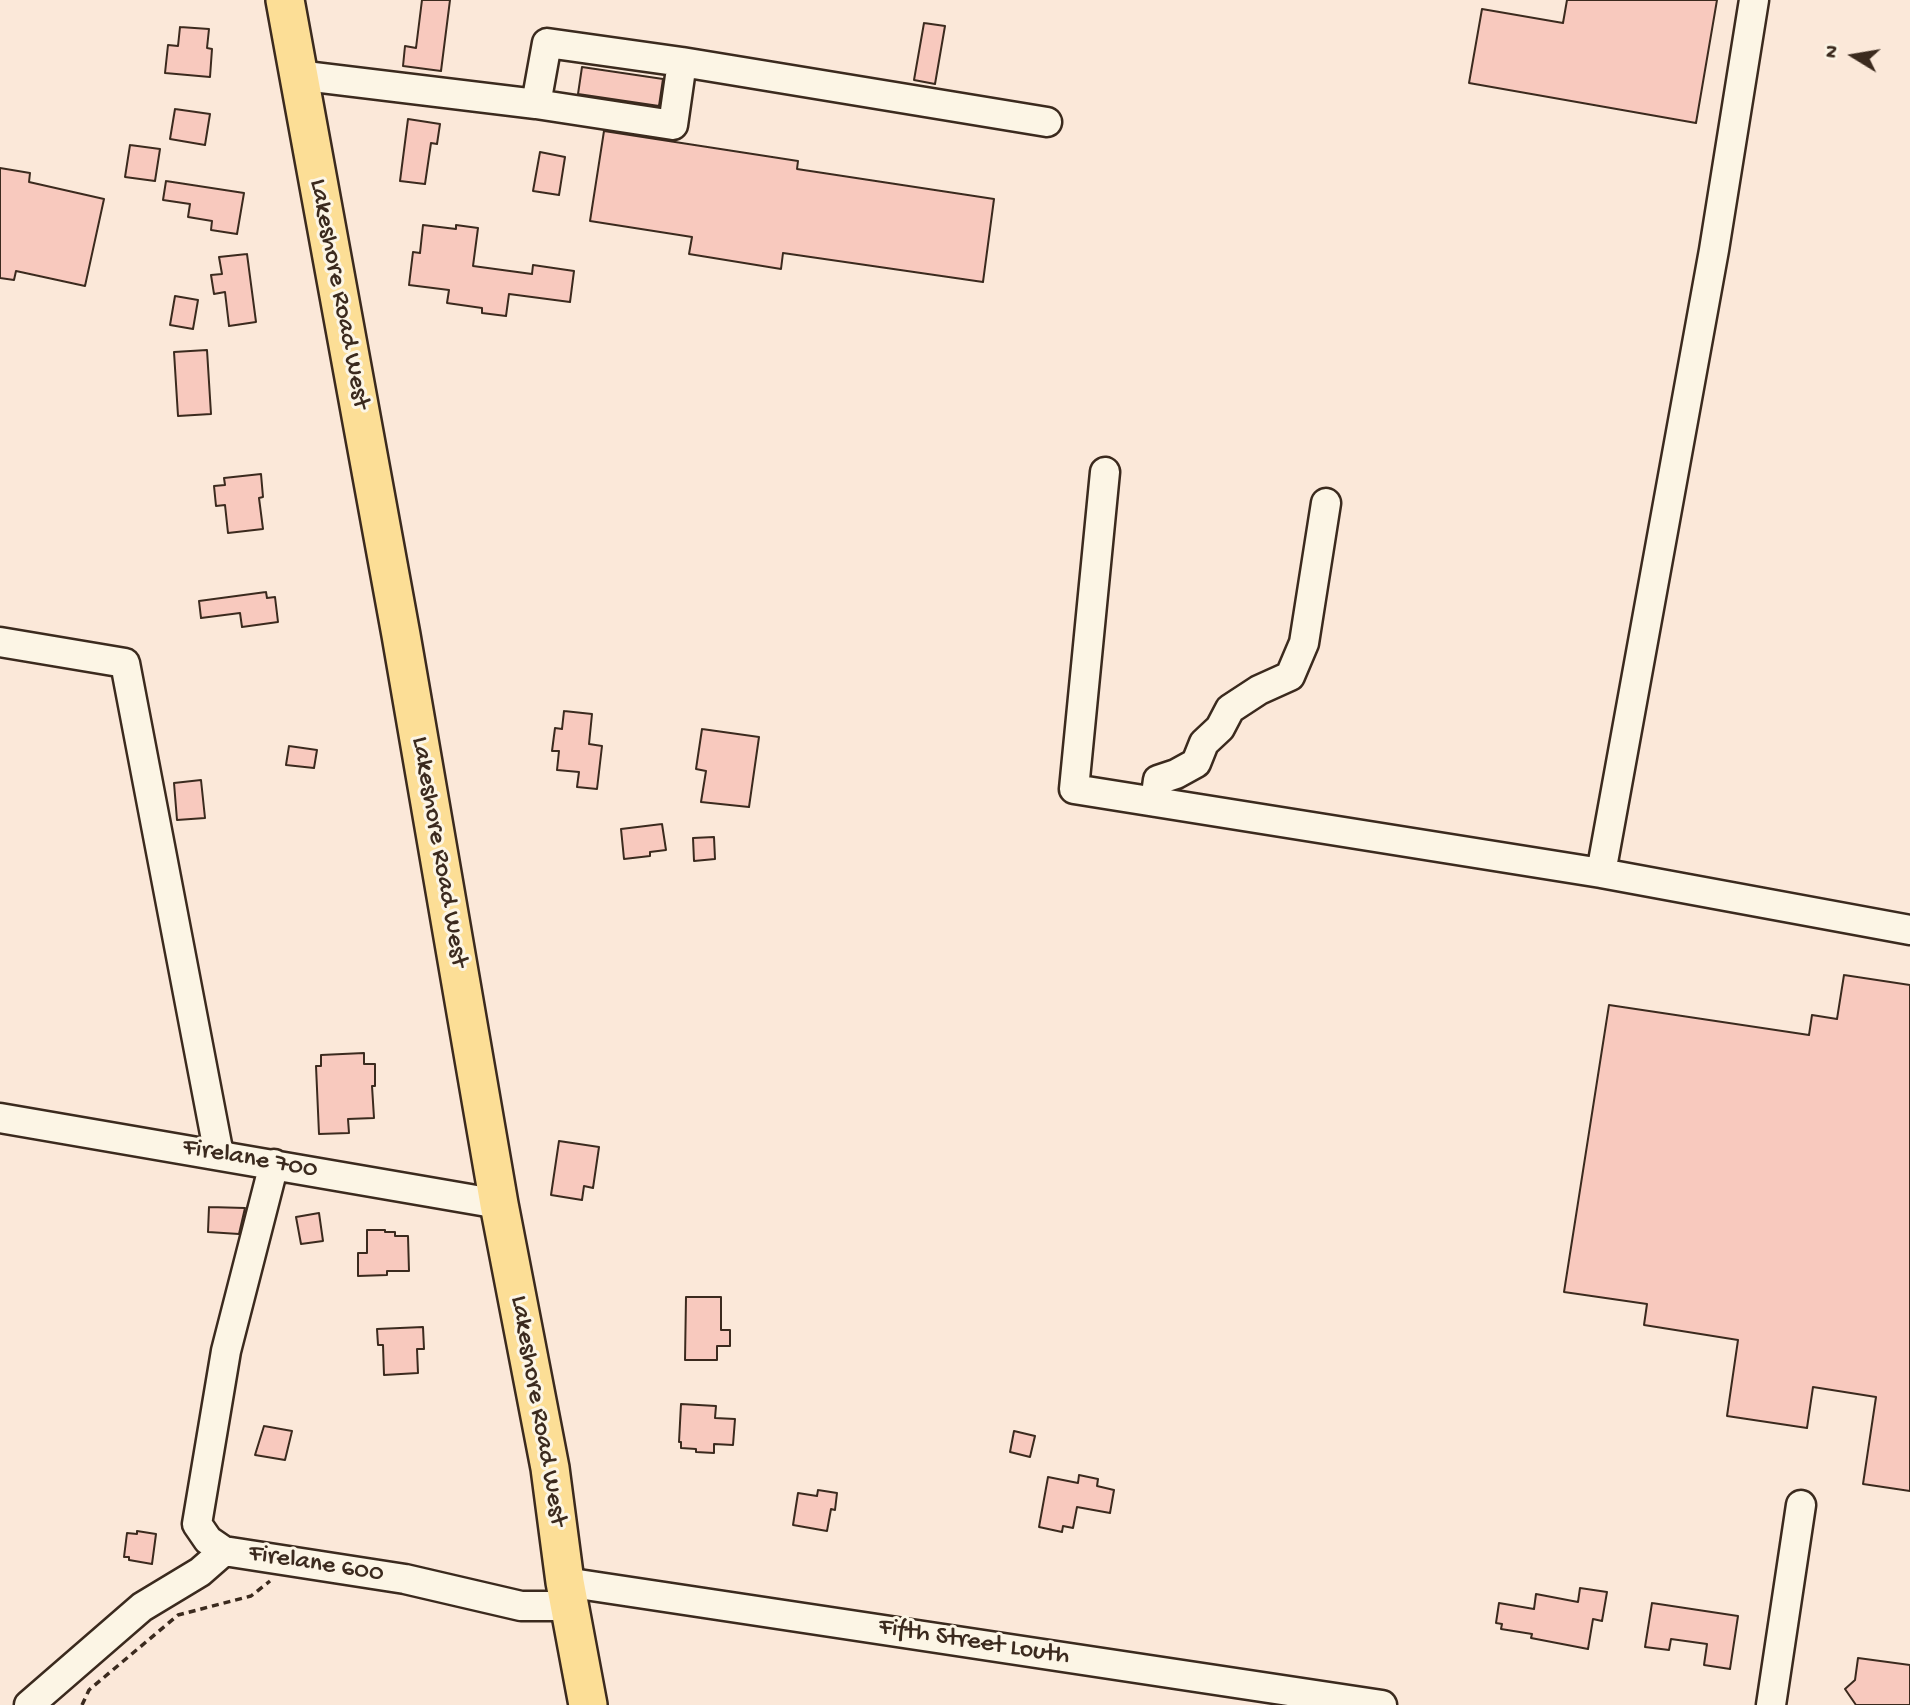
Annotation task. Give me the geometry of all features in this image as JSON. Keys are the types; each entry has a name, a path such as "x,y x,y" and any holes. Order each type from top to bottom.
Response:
{"main road":[{"name":"Lakeshore Road West","path":"285,0 401,635 499,1204 550,1468 568,1594 588,1705"}],"street":[{"path":"1601,873 1714,250 1755,0"},
{"path":"536,104 547,43 682,62 1047,122"},
{"path":"297,75 536,104 673,125 682,62"},
{"path":"1105,472 1074,789 1601,873 1910,930"},
{"path":"1155,802 1158,780 1196,763 1204,743 1220,728 1230,709 1259,690 1290,676 1304,643 1326,503"},
{"path":"0,642 125,663 219,1155"},
{"name":"Firelane 700","path":"0,1118 499,1204"},
{"path":"224,1551 208,1540 197,1524 226,1350 274,1164"},
{"path":"1771,1705 1801,1505"},
{"name":"Firelane 600","path":"29,1705 142,1607 200,1572 224,1551 405,1579 521,1606 568,1594"},
{"name":"Fifth Street Louth","path":"568,1594 1382,1705"}],"path":[{"path":"82,1705 89,1690 178,1615 251,1596 269,1583 273,1559"}],"building":[{"path":"422,0 450,0 441,71 403,66 405,46 416,48"},
{"path":"1567,0 1717,0 1696,123 1469,83 1482,9 1563,23"},
{"path":"924,23 945,26 935,84 914,80"},
{"path":"180,27 209,29 207,48 212,49 210,77 165,73 168,45 178,46"},
{"path":"582,67 663,79 659,106 578,94"},
{"path":"175,109 210,114 205,145 170,139"},
{"path":"408,119 440,124 437,144 431,143 425,184 400,181"},
{"path":"604,131 798,161 797,169 994,199 983,282 783,253 781,269 689,254 692,237 590,221"},
{"path":"130,145 160,149 155,181 125,177"},
{"path":"540,152 565,157 559,195 533,191"},
{"path":"0,168 30,173 29,182 104,199 85,286 16,271 14,280 0,278"},
{"path":"166,181 244,193 237,234 211,230 212,221 188,217 190,204 163,200"},
{"path":"423,225 456,229 456,225 478,228 473,266 532,274 533,265 574,271 570,302 509,294 506,316 482,313 482,308 447,303 449,290 409,285 413,252 420,253"},
{"path":"247,254 256,322 229,326 225,292 214,294 211,275 222,274 219,257"},
{"path":"175,296 198,300 193,329 170,325"},
{"path":"207,350 211,414 178,416 174,352"},
{"path":"261,474 263,497 259,498 263,529 228,533 225,505 216,506 214,486 225,485 224,478"},
{"path":"266,592 267,598 275,597 278,622 242,627 240,613 201,618 199,601"},
{"path":"564,711 592,714 589,744 602,746 597,789 577,787 579,772 557,770 559,751 552,751 555,728 562,729"},
{"path":"702,729 759,737 749,807 701,802 706,771 696,769"},
{"path":"289,746 317,750 314,768 286,765"},
{"path":"201,780 205,818 177,820 174,783"},
{"path":"662,824 666,850 650,852 650,856 624,859 621,829"},
{"path":"714,837 715,859 694,861 693,838"},
{"path":"1844,975 1910,985 1910,1491 1863,1484 1876,1397 1813,1387 1807,1428 1727,1416 1738,1340 1644,1325 1647,1304 1564,1292 1609,1005 1809,1035 1812,1015 1837,1019"},
{"path":"364,1053 364,1064 375,1064 375,1086 372,1086 374,1118 348,1119 349,1133 319,1134 316,1066 321,1066 321,1055"},
{"path":"559,1141 599,1147 593,1188 584,1186 582,1200 551,1195"},
{"path":"209,1207 245,1208 239,1234 208,1232"},
{"path":"319,1213 323,1241 301,1244 296,1217"},
{"path":"367,1230 385,1230 395,1232 395,1236 408,1236 409,1271 387,1271 387,1275 358,1276 358,1253 367,1253"},
{"path":"686,1297 721,1297 721,1330 730,1330 730,1346 717,1346 717,1360 685,1360"},
{"path":"423,1327 424,1349 417,1349 418,1373 384,1375 383,1345 378,1345 377,1329"},
{"path":"681,1404 716,1406 715,1418 735,1419 733,1445 714,1444 714,1453 681,1448"},
{"path":"264,1426 292,1431 285,1460 255,1455"},
{"path":"1014,1431 1035,1436 1030,1457 1010,1452"},
{"path":"1079,1475 1098,1479 1097,1486 1114,1490 1110,1513 1077,1507 1073,1528 1063,1526 1062,1532 1039,1527 1048,1477 1078,1483"},
{"path":"818,1490 837,1493 835,1510 831,1509 827,1531 793,1525 798,1493 817,1496"},
{"path":"137,1531 156,1534 152,1564 124,1557 127,1533 137,1534"},
{"path":"1580,1588 1607,1592 1602,1621 1593,1619 1588,1649 1531,1638 1532,1634 1501,1629 1502,1624 1496,1623 1499,1603 1534,1609 1536,1594 1578,1602"},
{"path":"1652,1603 1738,1616 1730,1669 1704,1665 1707,1644 1671,1639 1669,1650 1645,1647"},
{"path":"1858,1658 1910,1665 1910,1705 1856,1705 1845,1689 1855,1680"}]}
